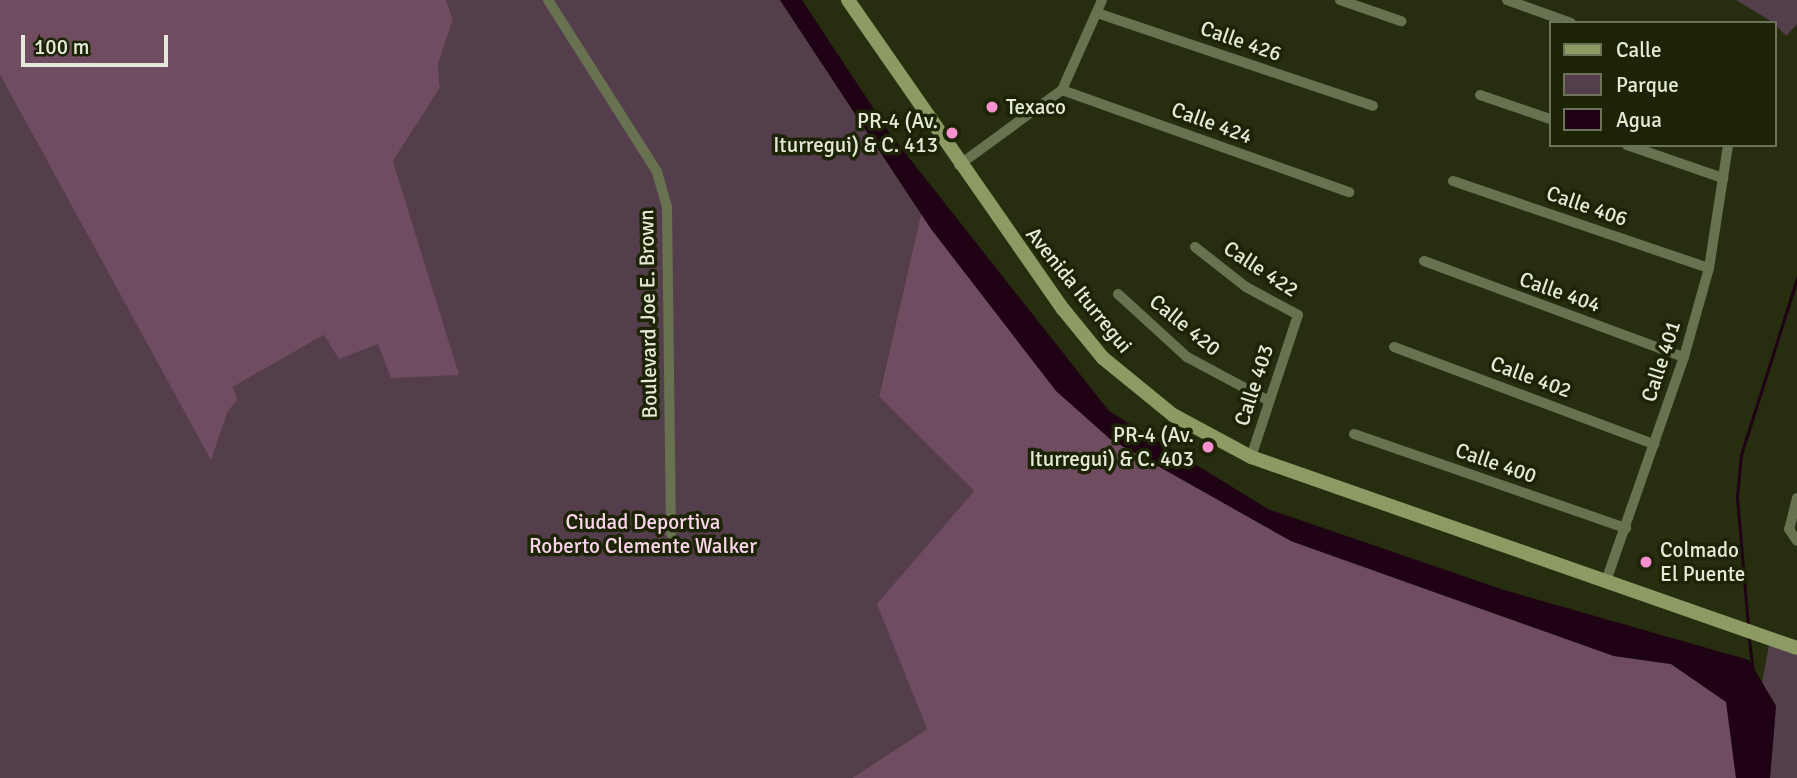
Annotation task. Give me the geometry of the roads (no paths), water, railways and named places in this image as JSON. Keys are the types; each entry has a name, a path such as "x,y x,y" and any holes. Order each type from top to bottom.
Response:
{"street":[{"name":"Boulevard Joe E. Brown","path":"548,0 657,172 667,207 671,534"},
{"name":"Avenida Iturregui","path":"848,0 959,165 1046,287 1103,358 1173,415 1251,457 1797,648"},
{"path":"959,165 1062,90 1102,0"},
{"path":"1340,0 1401,21"},
{"path":"1507,0 1565,21"},
{"name":"Calle 426","path":"1097,13 1373,106"},
{"name":"Calle 424","path":"1062,90 1349,192"},
{"path":"1480,95 1548,118"},
{"path":"1633,147 1723,178"},
{"name":"Calle 401","path":"1606,581 1684,356 1709,268 1728,147"},
{"name":"Calle 406","path":"1453,181 1709,268"},
{"name":"Calle 422","path":"1195,247 1246,287 1298,315 1295,326"},
{"name":"Calle 404","path":"1424,261 1684,356"},
{"name":"Calle 420","path":"1118,294 1187,357 1269,401"},
{"name":"Calle 403","path":"1251,457 1295,326"},
{"name":"Calle 402","path":"1394,347 1654,444"},
{"name":"Calle 400","path":"1353,434 1626,528"},
{"path":"1797,498 1789,528 1797,541"}],"water":[{"path":"780,0 802,0 891,135 1109,411 1268,509 1504,590 1749,660 1776,706 1770,778 1736,778 1726,702 1671,664 1614,656 1291,541 1110,439 1056,391 931,229"}],"waterway":[{"path":"1748,626 1737,497 1741,455 1797,278"},
{"path":"1749,636 1753,668"}],"place":[{"name":"Texaco","path":"992,107"},
{"name":"PR-4 (Av. Iturregui) & C. 413","path":"952,133"},
{"name":"PR-4 (Av. Iturregui) & C. 403","path":"1208,447"},
{"name":"Colmado El Puente","path":"1646,562"}],"park label":[{"name":"Ciudad Deportiva Roberto Clemente Walker","path":"643,534"}]}
